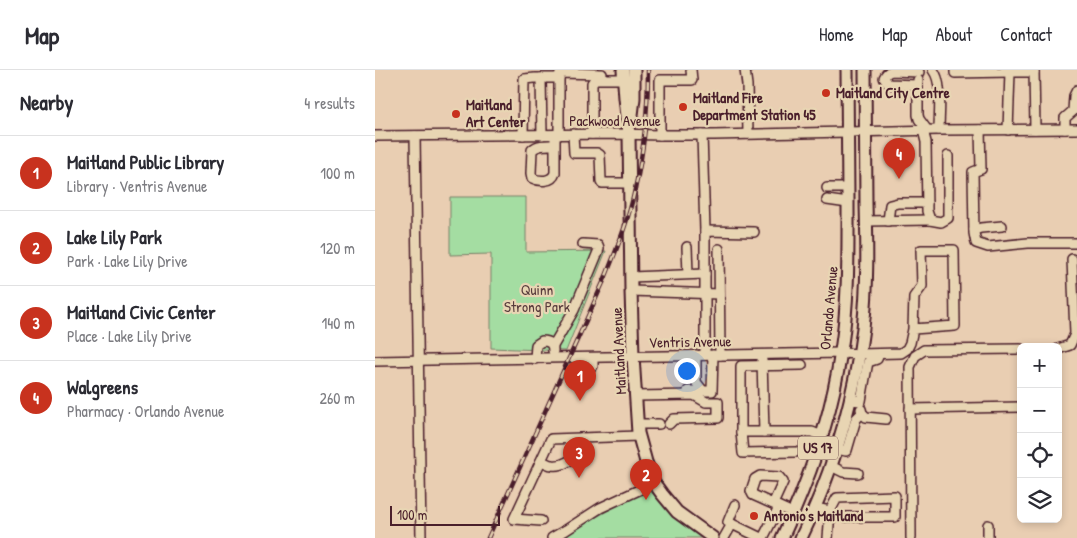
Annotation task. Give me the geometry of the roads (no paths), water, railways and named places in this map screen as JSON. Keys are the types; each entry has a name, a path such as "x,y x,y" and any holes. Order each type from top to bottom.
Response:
{"main road":[{"name":"Orlando Avenue","path":"782,538 804,490 823,436 841,353 849,271 847,70"},
{"name":"US 17","path":"801,538 815,508 837,448 850,422 856,401 862,360 866,289 865,70"},
{"name":"Maitland Avenue","path":"626,73 633,98 629,134 631,291 633,356 639,430 646,462 654,483 661,494 677,512 713,538"}],"street":[{"path":"661,135 660,80 692,80 691,70"},
{"path":"745,70 748,134"},
{"path":"933,70 939,87 939,130"},
{"path":"955,70 955,72 1034,71 1035,129"},
{"path":"918,85 887,84 885,75 892,71 919,71 918,115 925,130 927,211 930,220"},
{"path":"1008,130 1010,72"},
{"path":"555,145 560,74 600,75 626,73"},
{"path":"592,134 592,83 600,75"},
{"path":"541,78 541,135"},
{"path":"523,135 524,79 559,78"},
{"path":"1065,129 1065,118 1073,112 1074,96 1077,90"},
{"path":"910,130 918,115"},
{"name":"Packwood Avenue","path":"375,136 702,135 910,130 1077,129"},
{"path":"980,130 981,169 973,172 976,243 988,247 1028,243 1077,243"},
{"path":"573,134 574,153 600,155 602,183 630,183"},
{"path":"636,394 712,391 705,294 702,135"},
{"path":"415,136 421,538"},
{"path":"866,221 930,220 941,222 948,218 948,156"},
{"path":"827,188 848,188"},
{"path":"827,200 848,203"},
{"path":"889,221 890,205 898,203 927,203"},
{"path":"974,230 1002,226"},
{"path":"705,231 755,232"},
{"path":"553,358 553,346 573,310 598,252 598,245 583,244"},
{"path":"687,247 688,274"},
{"path":"703,391 696,382 708,355 719,294 719,249"},
{"path":"921,250 954,250 955,326 913,329 914,297 922,286 921,250"},
{"path":"1062,348 1070,345 1075,334 1072,259"},
{"path":"631,276 705,274"},
{"path":"631,291 719,294"},
{"name":"Ventris Avenue","path":"375,361 841,353 862,360 879,354 901,353 907,349 913,329"},
{"path":"535,359 535,348 539,342 546,341 553,346"},
{"path":"911,538 910,367 915,356 924,350 1017,349"},
{"path":"762,354 763,432"},
{"path":"740,355 743,453 796,452"},
{"path":"741,366 802,365"},
{"path":"541,521 514,519 551,439 581,438 639,430 664,424 674,419 718,418 718,402 706,402 694,395 636,394"},
{"path":"856,401 861,413 866,416 886,419"},
{"path":"910,409 1017,407"},
{"path":"850,422 861,413"},
{"path":"741,432 812,432 823,436"},
{"path":"541,461 551,465 560,465 566,462 576,455 581,448 581,438"},
{"path":"831,466 843,472 858,473"},
{"path":"552,538 600,508 654,483"},
{"path":"815,508 830,511 835,518 895,517 895,496 837,498 830,511 828,538"},
{"path":"735,505 728,522 762,538 776,505 793,514"},
{"path":"724,538 732,524"},
{"path":"988,525 988,538"}],"railway":[{"path":"488,538 606,276 622,233 641,160 648,70"}],"place":[{"name":"Maitland City Centre","path":"826,93"},
{"name":"Maitland Fire Department Station 45","path":"683,107"},
{"name":"Maitland Art Center","path":"456,114"},
{"name":"Walgreens","path":"899,179"},
{"name":"Maitland Public Library","path":"580,401"},
{"name":"Maitland Civic Center","path":"579,478"},
{"name":"Lake Lily Park","path":"646,500"},
{"name":"Antonio's Maitland","path":"754,516"}],"park label":[{"name":"Quinn Strong Park","path":"537,298"}]}
